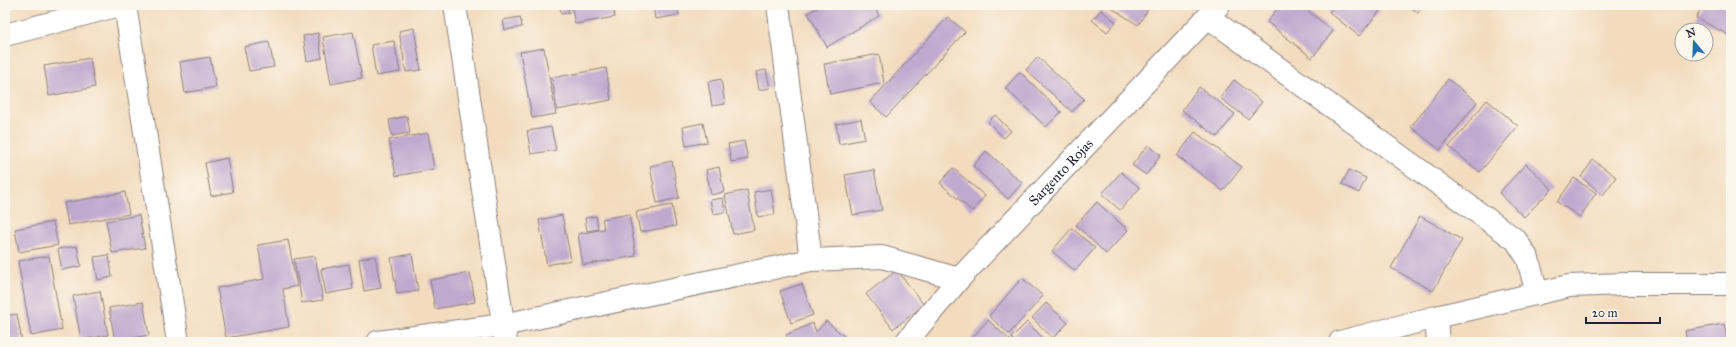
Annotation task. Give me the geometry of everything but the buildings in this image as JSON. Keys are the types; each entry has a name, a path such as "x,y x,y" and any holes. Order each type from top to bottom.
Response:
{"street":[{"path":"5,35 120,5"},
{"path":"126,5 178,342"},
{"path":"455,5 505,333"},
{"path":"778,5 811,260"},
{"path":"1214,11 1516,240 1528,259 1537,294"},
{"name":"Sargento Rojas","path":"906,342 959,280 1214,11"},
{"path":"378,342 505,333 811,260 882,257 959,280"},
{"path":"1340,342 1436,317 1569,286 1625,284 1731,284"},
{"path":"1436,317 1438,342"}]}
